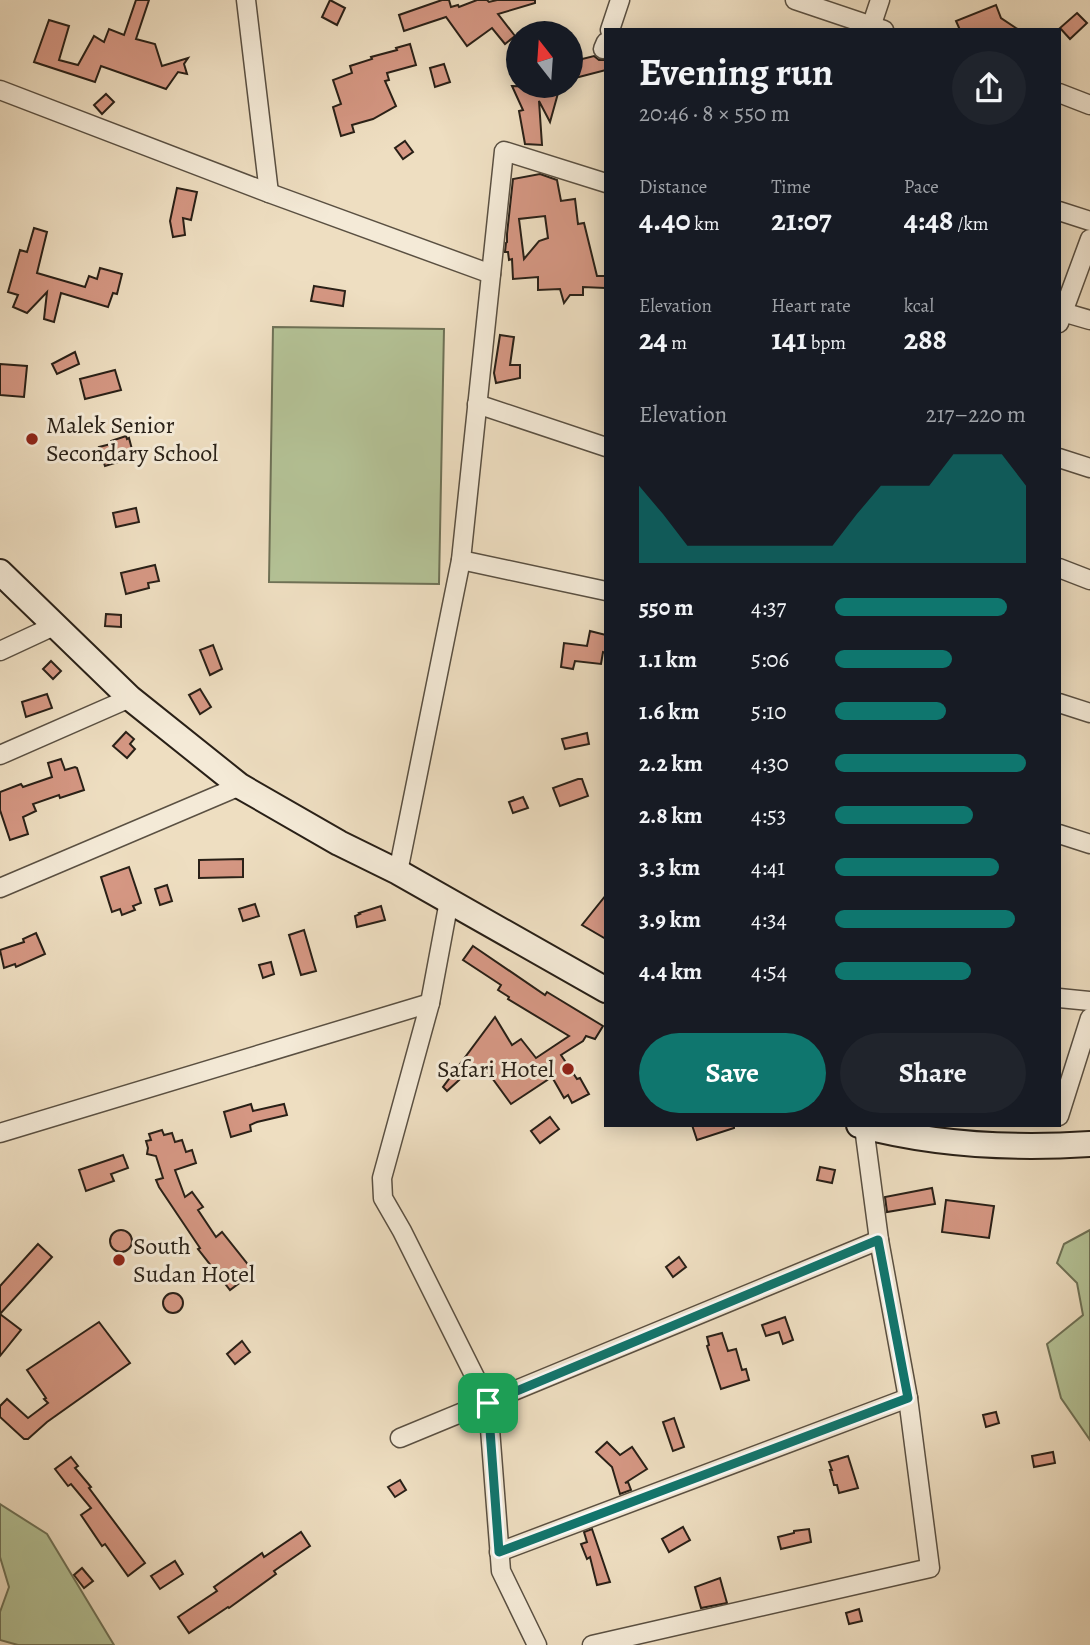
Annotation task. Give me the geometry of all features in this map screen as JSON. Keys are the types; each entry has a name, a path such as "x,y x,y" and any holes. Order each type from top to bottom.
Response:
{"street":[{"path":"246,0 269,193"},
{"path":"611,28 620,0"},
{"path":"795,0 875,28 880,0"},
{"path":"0,90 491,274"},
{"path":"1061,94 1090,104"},
{"path":"398,872 461,560 504,151 604,182"},
{"path":"1061,212 1090,221"},
{"path":"1061,312 1090,239"},
{"path":"1061,315 1090,320"},
{"path":"477,404 604,445"},
{"path":"1061,459 1090,468"},
{"path":"461,560 604,591"},
{"path":"1061,569 1090,580"},
{"path":"0,572 131,698 240,786 604,989"},
{"path":"0,651 56,625"},
{"path":"0,755 131,698"},
{"path":"1061,704 1090,713"},
{"path":"0,888 240,786"},
{"path":"1061,835 1090,844"},
{"path":"449,901 430,1003 382,1178 383,1198 488,1403 501,1571 537,1645"},
{"path":"1061,998 1090,1001"},
{"path":"0,1133 430,1003"},
{"path":"1061,1110 1090,1018"},
{"path":"592,1645 930,1568 908,1398 878,1240 861,1127"},
{"path":"865,1127 905,1136 976,1145 1053,1136 1090,1144"},
{"path":"400,1438 878,1240"},
{"path":"499,1552 908,1398"}],"green space":[{"path":"273,327 444,329 439,584 269,582"},
{"path":"1090,1230 1090,1440 1061,1398 1047,1344 1083,1315 1077,1283 1057,1263 1064,1244"},
{"path":"0,1504 47,1534 114,1645 18,1645 0,1640 0,1612 9,1587 0,1557"}],"building":[{"path":"136,0 149,0 136,39 155,44 162,66 188,58 184,64 187,74 178,72 166,89 101,66 95,82 34,62 49,20 69,26 59,60 78,65 94,36 104,42 109,29 124,35"},
{"path":"330,0 345,8 337,25 322,17"},
{"path":"442,0 449,0 451,7 459,7 477,0 535,0 535,3 498,14 506,24 505,44 492,28 467,46 446,17 404,31 399,15"},
{"path":"996,5 1001,18 1016,28 959,28 956,21"},
{"path":"1077,13 1087,23 1070,39 1060,28"},
{"path":"410,44 416,65 387,73 389,80 385,81 396,106 373,119 352,125 354,132 341,136 333,107 341,104 333,80 352,73 350,66"},
{"path":"594,56 604,60 604,71 583,76 583,59"},
{"path":"444,64 450,82 435,87 430,68"},
{"path":"106,94 114,102 102,114 94,105"},
{"path":"518,98 557,98 550,122 539,101 542,145 525,144 519,111 523,110"},
{"path":"405,141 413,152 403,159 395,148"},
{"path":"540,174 557,180 561,201 575,199 578,224 584,223 597,276 604,276 604,288 583,287 583,295 570,295 564,303 560,289 538,290 538,277 513,279 512,259 509,260 508,252 505,252 513,179","holes":["545,216 548,238 539,241 524,259 519,219"]},
{"path":"177,188 197,192 191,220 183,218 185,235 173,237 170,221"},
{"path":"34,228 47,232 37,273 85,287 89,276 97,279 100,268 122,274 117,294 113,293 108,307 61,293 54,322 44,319 47,292 27,313 13,307 18,295 8,292 20,250 27,252"},
{"path":"314,286 345,291 343,306 311,301"},
{"path":"500,335 514,337 510,365 520,365 520,378 496,383 494,373"},
{"path":"75,352 79,364 57,374 52,364"},
{"path":"0,364 27,366 24,397 0,395"},
{"path":"115,370 121,390 85,399 80,379"},
{"path":"126,436 134,457 105,466 99,447"},
{"path":"136,508 139,522 116,527 113,513"},
{"path":"155,565 159,581 148,583 149,588 126,594 121,573"},
{"path":"106,614 121,615 121,627 105,626"},
{"path":"590,631 604,634 601,664 575,661 573,669 561,667 564,643 587,646"},
{"path":"213,645 222,669 210,675 200,650"},
{"path":"51,661 61,671 53,679 43,669"},
{"path":"200,689 211,707 200,714 189,695"},
{"path":"47,694 52,708 26,717 22,702"},
{"path":"126,732 134,739 130,744 135,749 127,758 113,746"},
{"path":"587,733 589,744 565,749 562,739"},
{"path":"61,759 65,770 77,768 84,790 33,804 36,811 23,817 28,834 10,840 0,810 0,792 52,777 48,763"},
{"path":"582,779 588,796 560,806 553,788"},
{"path":"523,797 528,808 513,813 509,802"},
{"path":"243,859 243,877 199,878 199,860"},
{"path":"129,867 141,903 133,906 135,910 122,915 120,909 112,912 101,877"},
{"path":"167,885 172,901 160,905 155,889"},
{"path":"604,898 604,938 582,925"},
{"path":"255,904 259,916 243,921 239,909"},
{"path":"381,906 385,920 357,927 355,916"},
{"path":"304,930 316,971 301,975 289,935"},
{"path":"36,933 45,954 16,967 15,964 4,968 0,950 24,942 23,939"},
{"path":"473,946 545,995 547,992 603,1026 595,1039 586,1036 583,1041 561,1055 589,1094 572,1103 568,1095 564,1098 552,1077 511,1104 484,1067 473,1075 470,1070 447,1091 443,1087 495,1017 512,1045 521,1039 536,1058 569,1036 508,999 509,997 498,990 501,985 463,960"},
{"path":"271,962 274,974 263,978 259,965"},
{"path":"251,1104 253,1111 284,1104 287,1115 257,1122 250,1125 251,1131 231,1137 224,1112"},
{"path":"550,1117 559,1129 540,1143 531,1131"},
{"path":"693,1127 734,1127 734,1128 697,1140"},
{"path":"162,1130 164,1135 172,1133 175,1142 182,1140 186,1152 192,1150 196,1163 175,1170 185,1197 192,1192 203,1207 198,1210 216,1237 222,1232 254,1272 230,1290 198,1249 200,1248 156,1180 163,1178 156,1156 147,1154 146,1141 151,1140 149,1134"},
{"path":"123,1155 128,1168 111,1174 114,1181 86,1191 79,1170"},
{"path":"820,1167 835,1170 832,1183 817,1180"},
{"path":"932,1188 935,1204 887,1212 885,1197"},
{"path":"946,1200 994,1206 989,1238 942,1232"},
{"path":"117,1230 125,1230 132,1237 132,1245 125,1252 117,1252 110,1245 110,1237"},
{"path":"38,1244 52,1257 0,1314 0,1286"},
{"path":"679,1257 686,1267 673,1277 666,1267"},
{"path":"173,1293 180,1296 183,1303 180,1310 173,1313 166,1310 163,1303 166,1296"},
{"path":"0,1314 21,1330 0,1356"},
{"path":"785,1317 793,1340 783,1344 779,1332 766,1336 762,1325"},
{"path":"99,1322 130,1363 47,1422 28,1439 24,1439 0,1417 0,1406 7,1399 28,1418 48,1403 27,1370"},
{"path":"722,1333 728,1351 736,1349 742,1370 746,1369 749,1380 721,1389 707,1346 707,1337"},
{"path":"242,1341 250,1352 235,1364 227,1354"},
{"path":"996,1412 999,1423 986,1427 983,1415"},
{"path":"674,1418 684,1447 673,1451 663,1422"},
{"path":"607,1442 620,1455 632,1447 647,1469 625,1483 628,1482 631,1490 620,1494 612,1467 596,1452"},
{"path":"1053,1452 1055,1463 1034,1467 1032,1456"},
{"path":"848,1456 858,1488 839,1493 837,1485 834,1485 829,1462"},
{"path":"71,1457 78,1466 75,1468 145,1563 128,1576 105,1544 102,1546 81,1515 91,1508 55,1469"},
{"path":"400,1480 406,1490 395,1497 388,1487"},
{"path":"683,1527 690,1540 669,1552 662,1539"},
{"path":"592,1529 610,1582 597,1585 590,1557 587,1559 581,1544 587,1542 584,1532"},
{"path":"809,1529 811,1542 781,1549 778,1537"},
{"path":"301,1532 310,1546 229,1608 189,1633 178,1617 217,1591 214,1587 262,1553 264,1557"},
{"path":"175,1561 183,1574 160,1589 151,1576"},
{"path":"82,1568 93,1581 84,1588 74,1575"},
{"path":"720,1578 727,1603 701,1608 695,1587"},
{"path":"859,1609 862,1621 849,1624 846,1613"}],"place":[{"name":"Malek Senior Secondary School","path":"32,439"},
{"name":"Safari Hotel","path":"568,1069"},
{"name":"South Sudan Hotel","path":"119,1260"}],"route":[{"path":"878,1240 908,1398 499,1552 488,1403 878,1240"}]}
